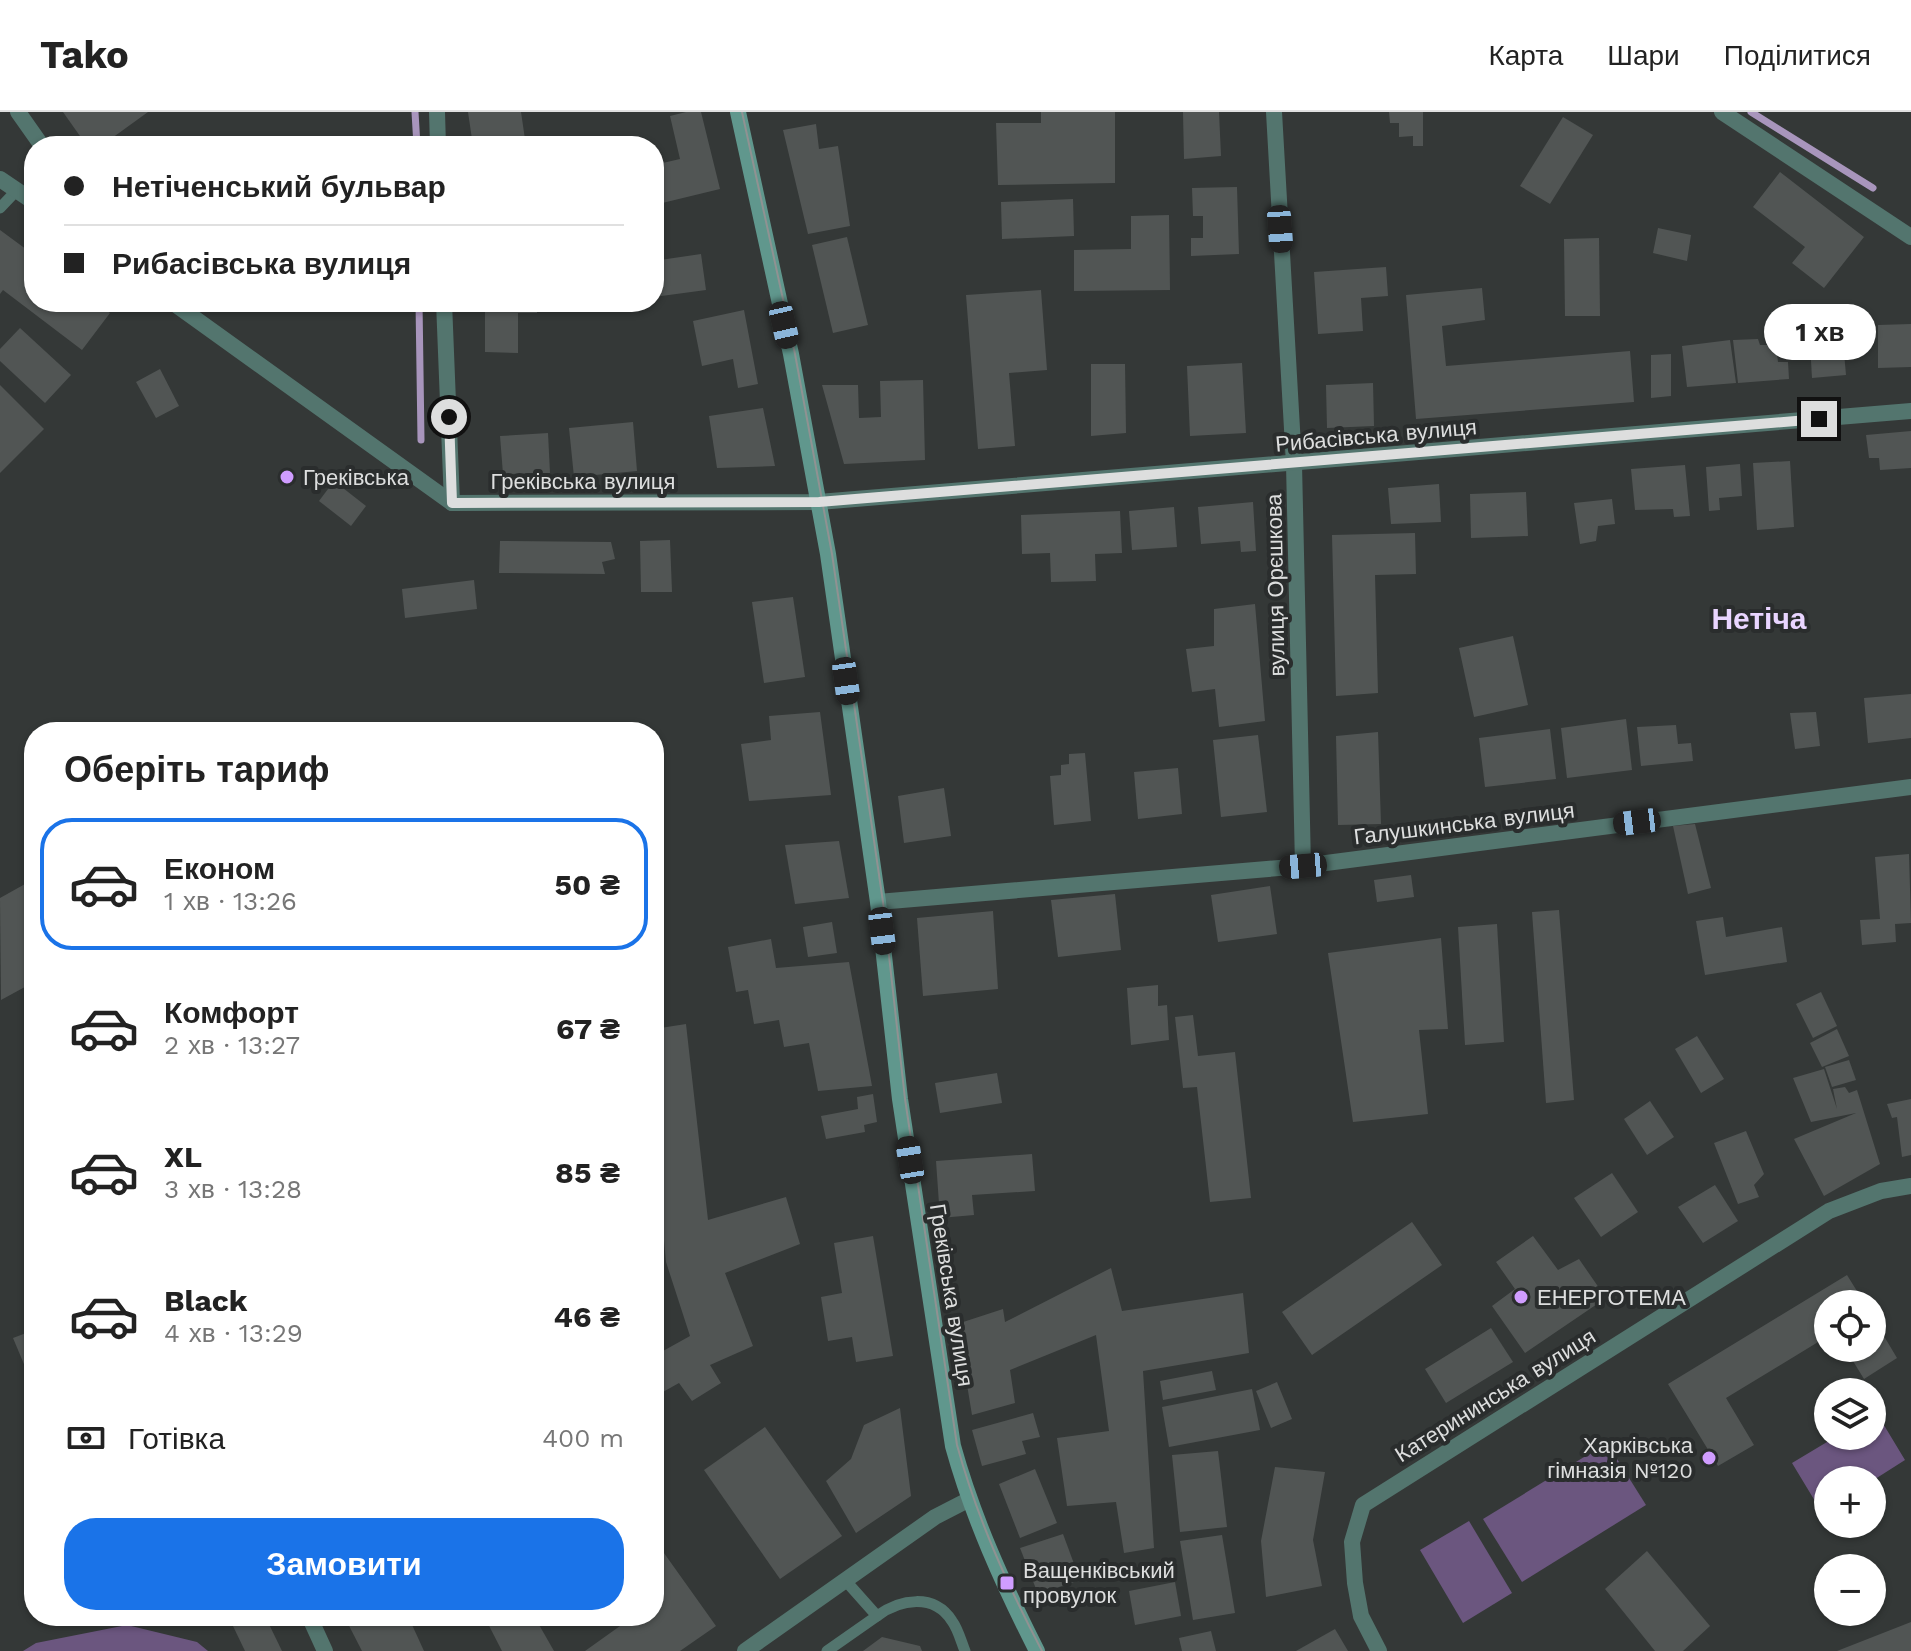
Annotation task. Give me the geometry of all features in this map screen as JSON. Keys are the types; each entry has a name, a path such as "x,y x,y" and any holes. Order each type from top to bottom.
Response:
{"main road":[{"path":"738,112 791,354 819,502"},
{"name":"Греківська вулиця","path":"819,502 878,902 903,1115 953,1446 968,1500 1003,1585 1037,1651"}],"street":[{"path":"18,112 35,136"},
{"path":"437,112 438,136"},
{"name":"вулиця Орєшкова","path":"1274,112 1294,464 1303,866"},
{"path":"1722,112 1911,237"},
{"path":"0,179 24,195"},
{"path":"186,312 452,503"},
{"path":"444,312 452,503"},
{"name":"Рибасівська вулиця","path":"844,500 1911,411"},
{"name":"Греківська вулиця","path":"452,503 844,500"},
{"name":"Галушкинська вулиця","path":"878,902 1303,866 1911,787"},
{"name":"Катерининська вулиця","path":"1379,1651 1361,1616 1355,1583 1352,1542 1363,1505 1829,1211 1881,1191 1911,1186"},
{"path":"745,1651 935,1517 968,1500"},
{"path":"314,1626 325,1651"}],"lane":[{"path":"0,208 17,190"},
{"path":"845,1580 877,1616"},
{"path":"827,1651 889,1607 921,1600 934,1604 951,1619 965,1651"}],"shaded area":[{"path":"1886,1429 1905,1460 1886,1472 1886,1466 1814,1466 1814,1499 1792,1463 1814,1450 1886,1450"},
{"path":"1607,1443 1646,1505 1522,1582 1483,1519"},
{"path":"1469,1521 1512,1593 1463,1623 1420,1550"},
{"path":"131,1626 197,1642 208,1651 23,1651 36,1643"}],"building":[{"path":"63,112 148,112 115,136 80,136"},
{"path":"468,112 521,112 525,136 472,136"},
{"path":"701,112 720,189 664,203 664,163 680,159 670,116"},
{"path":"1041,112 1115,112 1115,183 998,185 996,123 1041,123"},
{"path":"1183,112 1219,112 1221,156 1184,159"},
{"path":"1389,112 1423,112 1423,146 1413,146 1413,136 1399,137 1399,123 1390,123"},
{"path":"1563,117 1593,135 1550,204 1520,186"},
{"path":"816,124 819,149 838,146 850,226 808,234 783,130"},
{"path":"1780,172 1864,237 1824,288 1792,263 1805,247 1753,207"},
{"path":"1237,187 1239,254 1191,256 1191,238 1203,238 1203,216 1193,216 1192,188"},
{"path":"1073,199 1074,236 1002,239 1001,202"},
{"path":"1169,215 1170,290 1074,291 1074,250 1131,249 1131,216"},
{"path":"1658,228 1691,235 1687,261 1653,253"},
{"path":"0,230 24,248 24,306 3,290 0,294"},
{"path":"847,237 868,325 833,333 812,245"},
{"path":"1599,238 1600,316 1565,316 1564,239"},
{"path":"701,254 706,290 664,296 664,259"},
{"path":"1386,267 1388,296 1361,298 1363,331 1318,334 1314,272"},
{"path":"1482,288 1485,320 1442,326 1446,366 1630,351 1634,402 1416,419 1406,295"},
{"path":"1041,290 1047,370 1009,373 1015,446 978,449 966,295"},
{"path":"744,310 758,384 738,388 733,359 702,366 693,321"},
{"path":"32,312 109,312 82,350"},
{"path":"485,312 537,312 518,313 518,353 485,352"},
{"path":"1911,324 1911,367 1878,368 1878,325"},
{"path":"20,328 71,375 45,403 0,361 0,349"},
{"path":"1758,339 1760,345 1776,345 1778,362 1788,362 1789,379 1738,383 1733,340"},
{"path":"1730,340 1736,383 1687,387 1682,346"},
{"path":"1843,341 1846,375 1812,378 1810,344"},
{"path":"1671,354 1671,396 1651,398 1651,355"},
{"path":"1242,363 1246,433 1190,436 1187,366"},
{"path":"1091,364 1125,364 1126,433 1091,436"},
{"path":"160,369 179,406 156,418 136,382"},
{"path":"923,380 925,460 844,464 822,385 858,385 859,418 881,417 880,381"},
{"path":"1373,383 1374,426 1327,428 1326,385"},
{"path":"0,385 44,429 0,473"},
{"path":"763,408 775,466 717,468 709,416"},
{"path":"633,422 637,471 574,477 569,428"},
{"path":"1911,431 1911,468 1880,470 1879,458 1869,458 1866,435"},
{"path":"548,433 550,473 503,474 500,436"},
{"path":"1790,461 1794,527 1757,530 1753,463"},
{"path":"1740,464 1742,496 1719,498 1720,510 1709,511 1706,467"},
{"path":"1685,465 1690,516 1674,517 1673,509 1635,510 1631,469"},
{"path":"334,481 366,506 351,526 319,501"},
{"path":"1439,484 1441,522 1391,524 1388,488"},
{"path":"1526,492 1528,536 1471,538 1470,494"},
{"path":"1612,499 1615,524 1598,526 1596,541 1580,544 1574,503"},
{"path":"1253,502 1256,551 1241,552 1240,541 1201,544 1198,507"},
{"path":"1174,507 1177,547 1132,550 1129,511"},
{"path":"1120,511 1122,553 1095,554 1096,581 1051,582 1050,553 1022,554 1021,515"},
{"path":"1415,533 1416,574 1375,575 1378,693 1336,696 1332,535"},
{"path":"670,540 672,592 641,592 640,541"},
{"path":"500,541 611,542 615,559 602,562 605,574 499,573"},
{"path":"474,580 477,609 405,618 402,589"},
{"path":"793,597 805,677 764,683 752,602"},
{"path":"1255,604 1265,721 1219,727 1215,689 1192,692 1186,649 1214,646 1214,609"},
{"path":"1513,636 1528,705 1474,717 1459,648"},
{"path":"1911,694 1911,738 1868,743 1864,698"},
{"path":"820,712 831,795 749,801 741,744 771,740 769,716"},
{"path":"1816,712 1820,746 1795,749 1790,713"},
{"path":"1626,719 1632,770 1567,778 1561,728"},
{"path":"1676,725 1678,744 1691,743 1693,761 1641,766 1637,727"},
{"path":"1550,729 1556,779 1485,787 1479,738"},
{"path":"1378,732 1381,824 1338,825 1336,736"},
{"path":"1258,735 1267,812 1221,817 1213,740"},
{"path":"1085,753 1091,821 1054,825 1050,776 1061,775 1061,765 1069,764 1069,754"},
{"path":"1178,768 1182,814 1138,819 1134,772"},
{"path":"944,788 951,836 904,843 898,796"},
{"path":"1695,824 1711,888 1688,894 1673,826"},
{"path":"839,841 849,898 795,904 785,845"},
{"path":"1909,854 1911,923 1895,924 1896,942 1862,945 1860,920 1880,919 1875,857"},
{"path":"1411,875 1414,897 1377,902 1374,880"},
{"path":"24,885 24,987 1,1000 0,898"},
{"path":"1270,886 1277,934 1218,942 1211,895"},
{"path":"1115,894 1121,950 1058,957 1051,900"},
{"path":"1559,910 1574,1100 1546,1103 1532,912"},
{"path":"993,911 998,989 923,996 917,918"},
{"path":"1723,917 1726,937 1782,927 1787,962 1705,975 1696,921"},
{"path":"832,922 837,953 808,957 803,927"},
{"path":"1497,924 1504,1042 1465,1045 1458,927"},
{"path":"1441,938 1448,1029 1419,1030 1428,1114 1353,1122 1328,953"},
{"path":"771,939 776,968 849,962 872,1086 818,1091 809,1043 784,1047 779,1020 754,1024 748,990 736,992 728,947"},
{"path":"1158,985 1158,1006 1167,1005 1169,1040 1131,1045 1127,988"},
{"path":"1821,992 1837,1026 1813,1038 1796,1004"},
{"path":"1193,1015 1198,1056 1235,1052 1251,1198 1210,1202 1197,1087 1183,1088 1175,1017"},
{"path":"686,1024 708,1220 786,1197 800,1244 725,1273 753,1346 710,1365 721,1383 692,1401 679,1383 664,1391 664,1350 690,1336 666,1262 664,1241 664,1027"},
{"path":"1837,1029 1849,1056 1822,1067 1810,1043"},
{"path":"1697,1036 1724,1079 1701,1093 1675,1049"},
{"path":"1849,1060 1856,1080 1832,1087 1825,1067"},
{"path":"1824,1069 1837,1109 1833,1089 1845,1087 1849,1093 1857,1090 1880,1164 1824,1196 1794,1139 1856,1113 1811,1122 1793,1078"},
{"path":"997,1073 1002,1103 940,1113 935,1083"},
{"path":"873,1094 877,1122 864,1125 865,1132 826,1139 821,1116 858,1109 857,1097"},
{"path":"1911,1099 1911,1155 1902,1157 1897,1117 1892,1118 1887,1104"},
{"path":"1650,1101 1674,1137 1647,1155 1624,1119"},
{"path":"1746,1131 1764,1174 1754,1185 1759,1197 1738,1204 1714,1143"},
{"path":"1032,1154 1035,1191 972,1195 974,1215 940,1218 936,1161"},
{"path":"1612,1173 1638,1212 1601,1237 1574,1198"},
{"path":"1715,1185 1738,1221 1703,1243 1678,1207"},
{"path":"1412,1222 1442,1265 1312,1355 1282,1312"},
{"path":"873,1236 893,1356 856,1362 852,1337 828,1341 821,1297 842,1293 834,1243"},
{"path":"1533,1236 1558,1270 1579,1259 1606,1298 1525,1353 1492,1306 1515,1289 1496,1262"},
{"path":"1111,1268 1122,1311 1243,1293 1249,1353 1143,1371 1154,1548 1124,1553 1116,1502 1067,1506 1057,1438 1109,1431 1096,1335 1010,1370 1015,1403 972,1415 957,1324 1003,1309 1005,1322"},
{"path":"1847,1275 1856,1290 1822,1290"},
{"path":"1814,1295 1814,1345 1726,1398 1754,1445 1718,1466 1668,1384"},
{"path":"1491,1328 1513,1362 1446,1403 1425,1369"},
{"path":"24,1334 24,1364 13,1338"},
{"path":"1886,1340 1897,1358 1863,1378 1854,1362 1886,1362"},
{"path":"1212,1371 1216,1390 1163,1400 1160,1381"},
{"path":"1277,1382 1292,1419 1271,1428 1256,1391"},
{"path":"1252,1389 1260,1430 1169,1447 1162,1407"},
{"path":"900,1408 911,1496 856,1533 826,1481 851,1459 864,1425"},
{"path":"1033,1413 1040,1437 1022,1441 1026,1454 982,1466 972,1430"},
{"path":"765,1427 842,1536 780,1579 704,1470"},
{"path":"1218,1451 1227,1527 1180,1532 1172,1455"},
{"path":"1275,1467 1325,1472 1313,1540 1322,1586 1266,1597 1261,1541"},
{"path":"1035,1469 1057,1523 1020,1538 999,1484"},
{"path":"1063,1534 1080,1580 1038,1594 1020,1548"},
{"path":"1222,1535 1235,1613 1193,1620 1180,1541"},
{"path":"1647,1551 1710,1626 1683,1651 1655,1651 1605,1589"},
{"path":"664,1553 716,1626 680,1651 585,1651 620,1626 664,1626"},
{"path":"1175,1582 1181,1616 1135,1625 1129,1591"},
{"path":"1911,1622 1911,1651 1837,1651"},
{"path":"233,1626 270,1626 282,1651 245,1651"},
{"path":"349,1626 413,1626 424,1651 362,1651"},
{"path":"489,1626 540,1626 554,1651 502,1651"},
{"path":"1335,1629 1348,1651 1296,1651"},
{"path":"1211,1631 1216,1651 1182,1651 1179,1638"},
{"path":"882,1637 920,1646 922,1651 863,1651"}],"waterway":[{"path":"415,112 416,136"},
{"path":"1751,112 1873,188"},
{"path":"419,312 421,440"}],"tram line":[{"path":"742,112 795,354 832,554 883,902 905,1099 957,1445 994,1550 1042,1651"}],"place":[{"name":"Греківська","path":"287,477"},
{"name":"ЕНЕРГОТЕМА","path":"1521,1297"},
{"name":"Харківська гімназія №120","path":"1709,1458"},
{"name":"Ващенківський провулок","path":"1007,1583"}],"district":[{"name":"Нетіча","path":"1759,619"}],"route":[{"path":"449,417 452,503 819,502 1819,419"}]}
